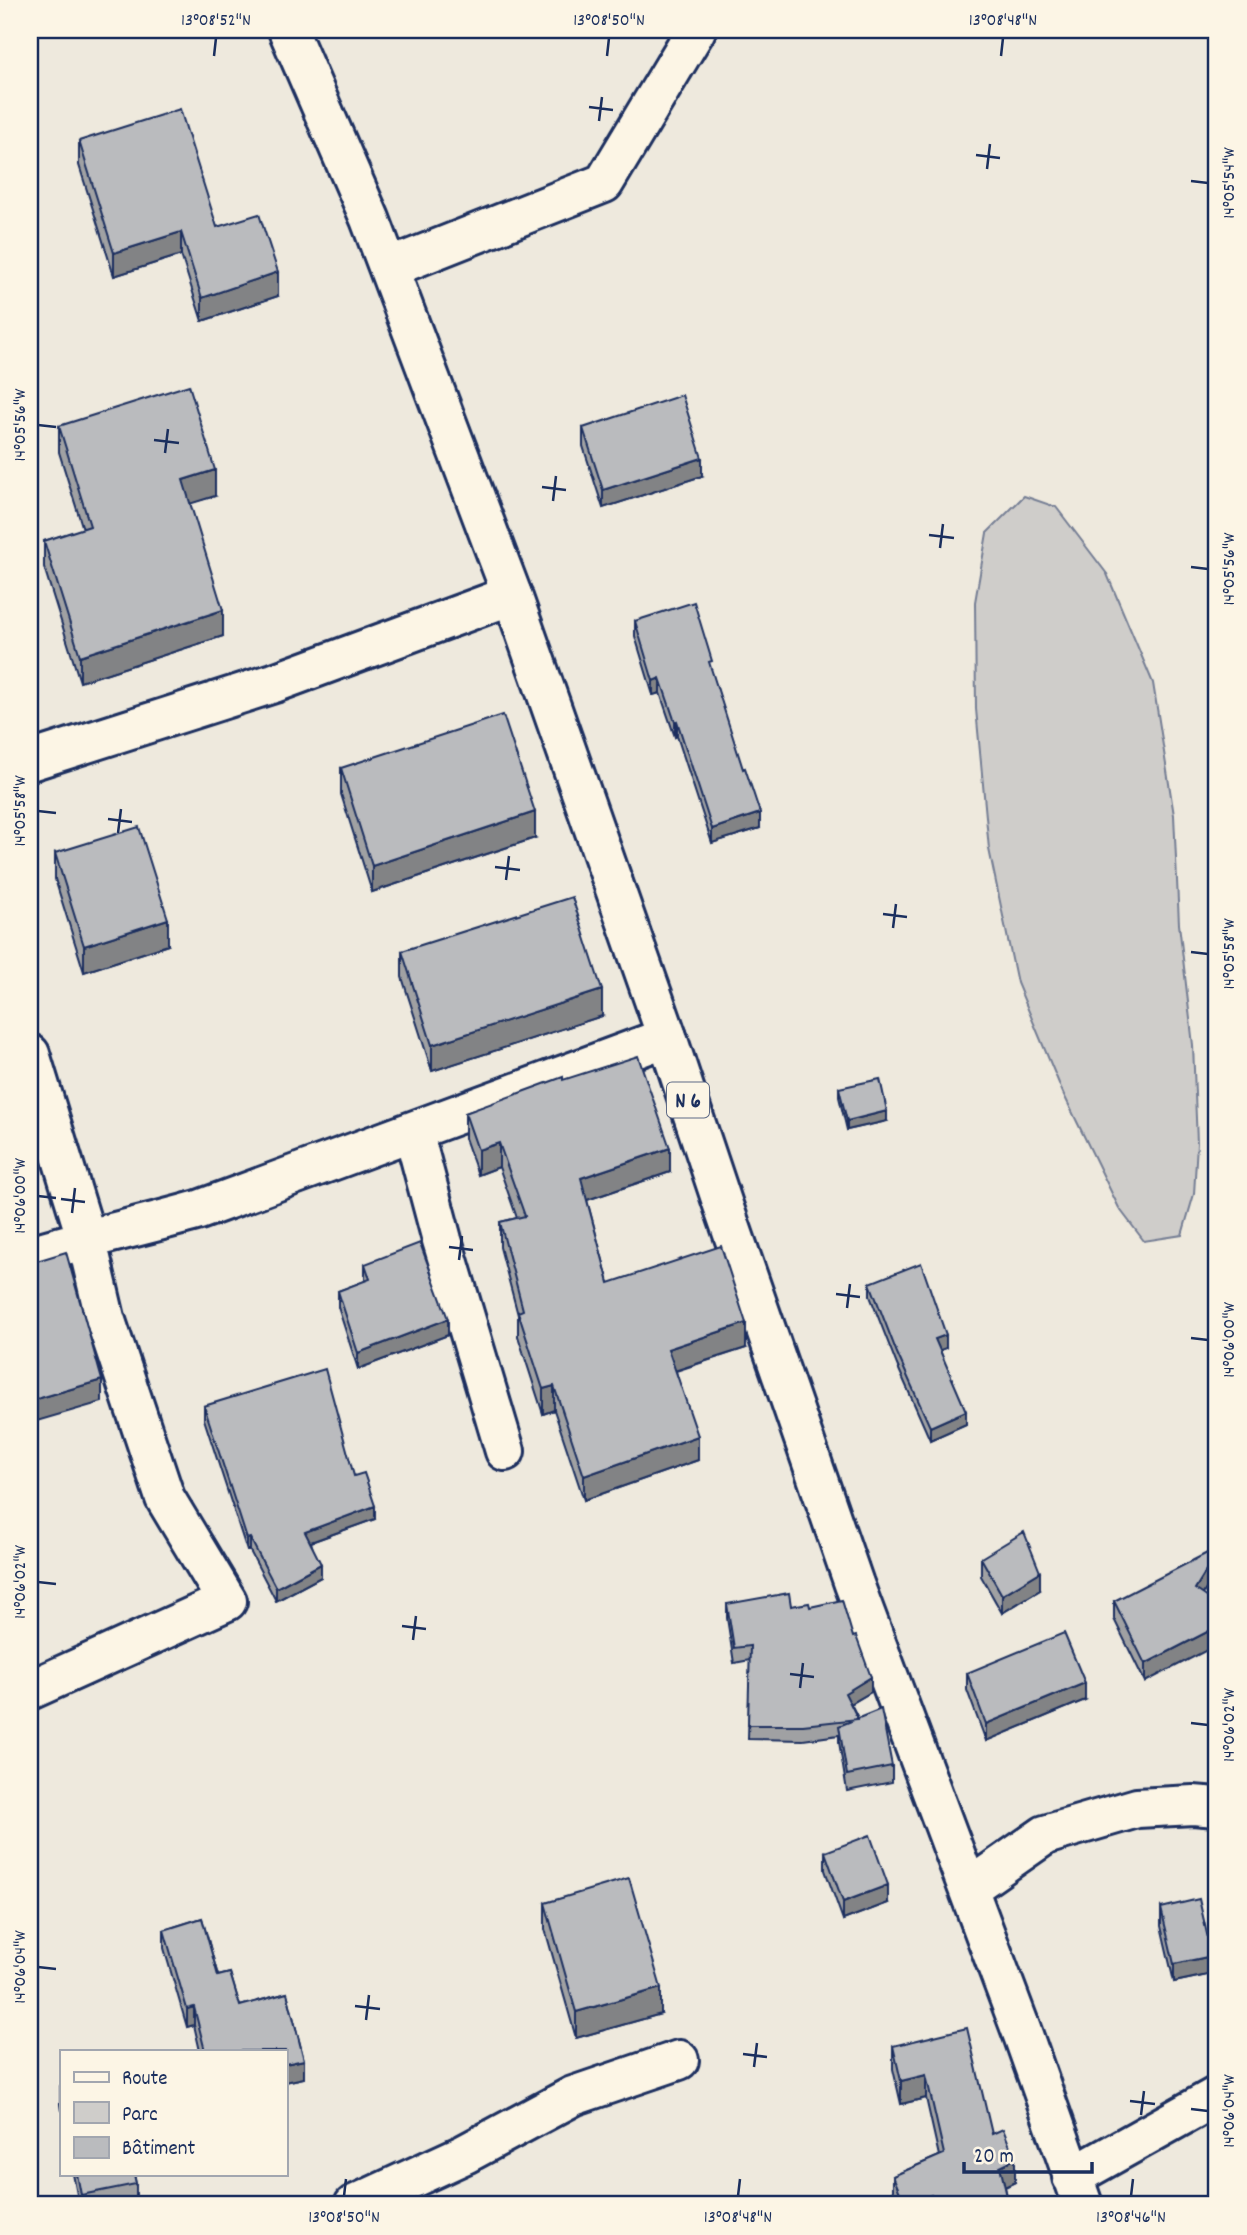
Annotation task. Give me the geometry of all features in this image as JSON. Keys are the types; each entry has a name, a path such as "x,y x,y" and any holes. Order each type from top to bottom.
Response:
{"street":[{"name":"N 6","path":"288,30 389,268 512,595 855,1584 1023,2035 1077,2191 1217,2096"},
{"path":"389,268 604,183 696,30"},
{"path":"30,761 274,683 512,595"},
{"path":"30,1255 86,1237 140,1227 199,1210 667,1037"},
{"path":"30,1054 86,1237 105,1318 165,1498 227,1601 30,1690"},
{"path":"413,1130 442,1240 506,1451"},
{"path":"969,1888 1045,1835 1137,1808 1193,1805 1217,1807"},
{"path":"354,2205 465,2154 573,2096 679,2060"}],"green space":[{"path":"1024,496 1056,507 1107,574 1153,683 1174,815 1179,924 1193,1045 1197,1143 1194,1194 1182,1235 1144,1241 1119,1208 1063,1093 1017,983 989,849 976,709 975,602 987,533"}],"building":[{"path":"180,109 217,227 259,214 278,272 202,298 181,232 114,253 79,141"},
{"path":"189,385 215,470 183,480 223,610 80,656 44,541 90,526 59,426"},
{"path":"682,395 702,458 603,490 583,428"},
{"path":"694,602 712,661 709,662 760,813 712,829 677,721 675,722 660,678 653,681 635,621"},
{"path":"503,715 535,812 372,866 341,768"},
{"path":"139,827 168,919 84,946 55,853"},
{"path":"572,897 602,990 432,1045 402,951"},
{"path":"638,1056 670,1148 581,1178 609,1283 721,1246 746,1323 668,1349 698,1436 584,1476 554,1386 543,1389 518,1312 523,1310 500,1222 525,1216 499,1143 478,1150 465,1113 563,1077 563,1080"},
{"path":"880,1079 887,1111 847,1121 839,1088"},
{"path":"420,1243 448,1319 358,1353 338,1291 370,1279 365,1264"},
{"path":"66,1252 102,1380 30,1401 30,1263"},
{"path":"921,1263 946,1335 935,1339 966,1411 930,1427 870,1283"},
{"path":"325,1369 354,1476 364,1473 375,1506 305,1532 321,1564 276,1588 250,1538 247,1539 204,1406"},
{"path":"1024,1532 1040,1572 1002,1595 981,1558"},
{"path":"1217,1548 1217,1553 1195,1589 1217,1604 1217,1627 1145,1664 1114,1601"},
{"path":"789,1593 791,1606 809,1603 810,1607 842,1600 853,1637 856,1636 871,1677 845,1693 858,1719 803,1725 748,1725 750,1646 734,1648 727,1604"},
{"path":"1064,1633 1085,1683 986,1724 967,1673"},
{"path":"881,1709 892,1766 847,1775 839,1726"},
{"path":"870,1835 888,1885 843,1902 825,1852"},
{"path":"629,1878 661,1988 576,2012 545,1903"},
{"path":"1199,1899 1212,1956 1174,1964 1161,1908"},
{"path":"202,1918 218,1976 230,1973 240,2006 287,1993 304,2060 287,2064 287,2050 205,2050 194,2007 187,2009 164,1930"},
{"path":"967,2028 992,2134 1003,2129 1015,2159 1000,2166 1009,2205 933,2205 931,2195 905,2205 893,2176 944,2154 926,2075 901,2081 893,2046"},
{"path":"77,2176 134,2176 136,2184 81,2195"}]}
